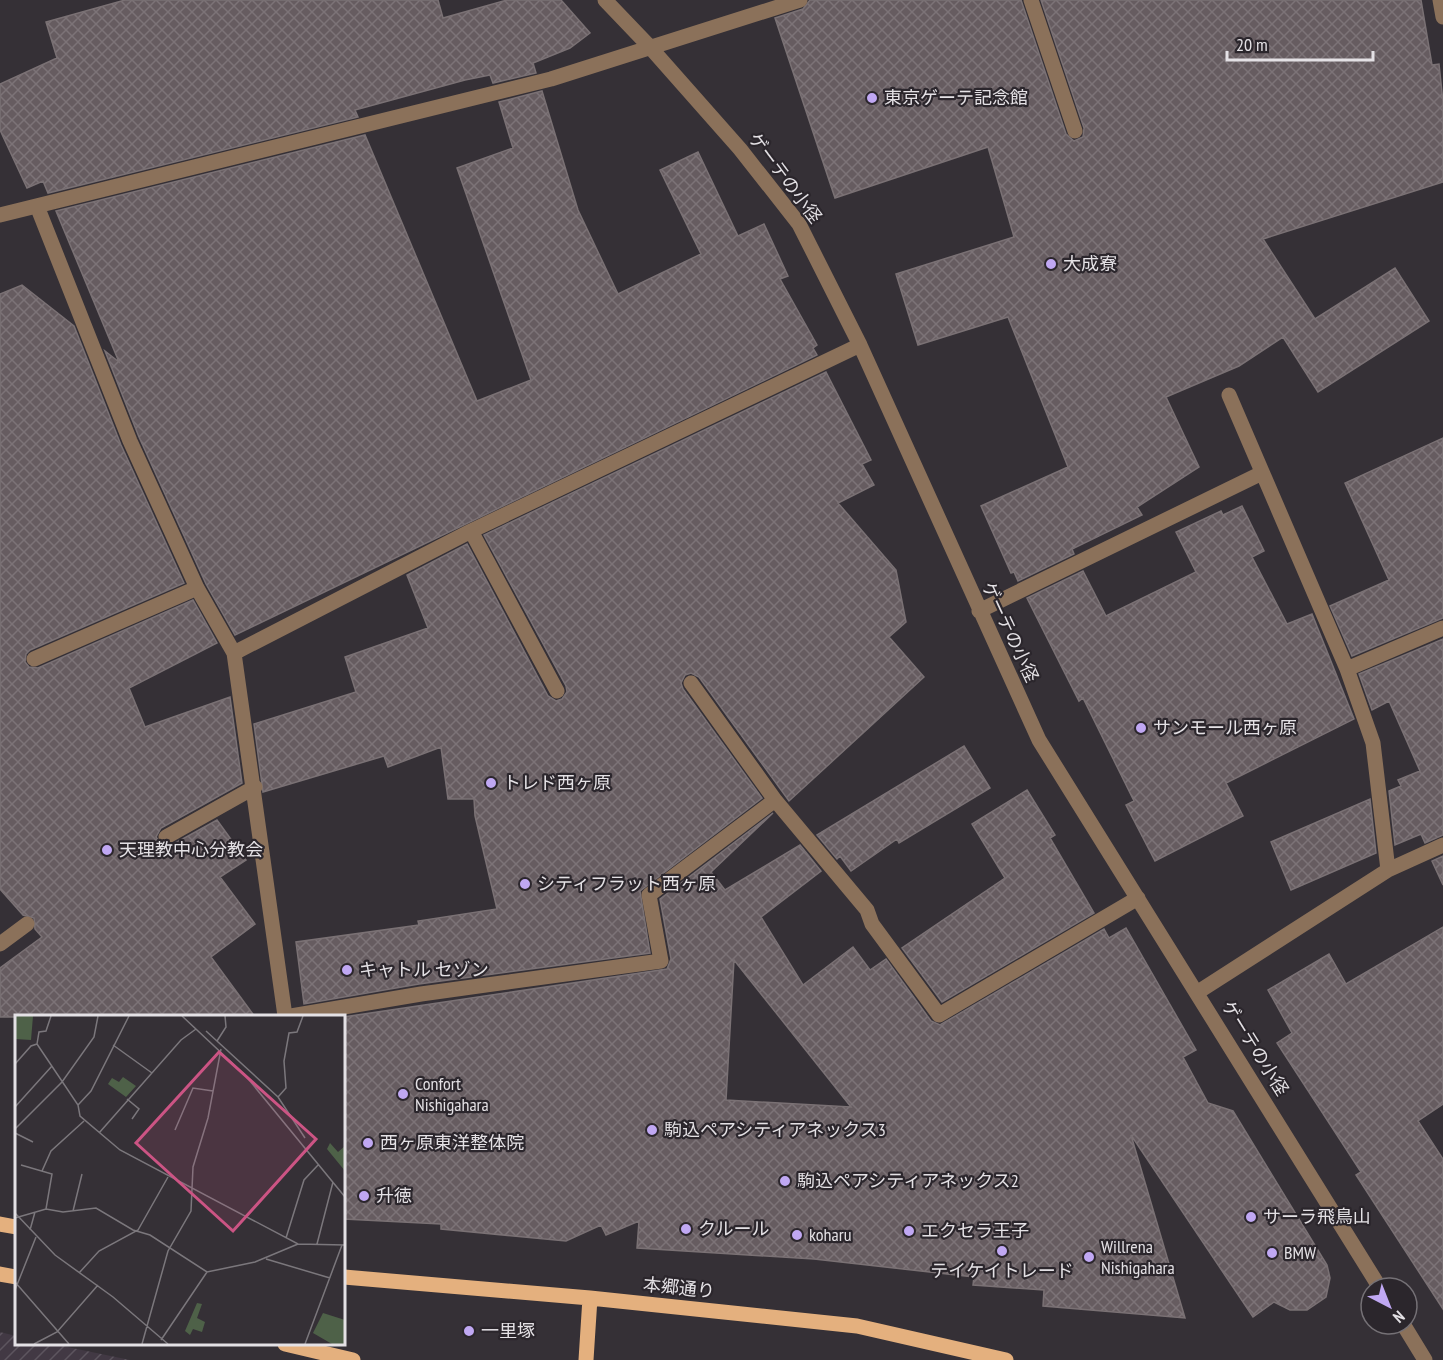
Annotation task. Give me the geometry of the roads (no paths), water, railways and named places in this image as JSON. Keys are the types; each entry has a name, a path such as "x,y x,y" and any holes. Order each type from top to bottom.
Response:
{"main road":[{"path":"0,1224 15,1227"},
{"path":"0,1274 15,1277"},
{"name":"本郷通り","path":"345,1277 590,1298 857,1326 1006,1360"},
{"path":"586,1360 590,1298"},
{"path":"295,1345 315,1347 353,1360"}],"street":[{"name":"ゲーテの小径","path":"605,0 650,46 740,149 799,224 860,345 1038,740 1373,1276"},
{"path":"0,215 551,79 800,0"},
{"path":"1031,0 1075,131"},
{"path":"1440,0 1443,17"},
{"path":"36,206 130,441 197,588 234,653 255,787 285,1015"},
{"path":"234,653 471,531 860,345"},
{"path":"1229,395 1347,669 1373,743 1388,870"},
{"path":"979,611 1262,473"},
{"path":"471,531 557,690"},
{"path":"34,659 197,588"},
{"path":"1347,669 1443,628"},
{"path":"691,683 775,800 867,910 872,924 939,1016 1138,898"},
{"path":"166,837 255,787"},
{"path":"302,1015 421,994 661,962 649,895 775,800"},
{"path":"1198,993 1388,870 1443,845"},
{"path":"0,944 27,924"},
{"path":"1410,1336 1425,1360"}],"place":[{"name":"東京ゲーテ記念館","path":"872,98"},
{"name":"大成寮","path":"1051,264"},
{"name":"サンモール西ヶ原","path":"1141,728"},
{"name":"トレド西ヶ原","path":"491,783"},
{"name":"天理教中心分教会","path":"107,850"},
{"name":"シティフラット西ヶ原","path":"525,884"},
{"name":"キャトル セゾン","path":"347,970"},
{"name":"Confort Nishigahara","path":"403,1094"},
{"name":"駒込ペアシティアネックス3","path":"652,1130"},
{"name":"西ヶ原東洋整体院","path":"368,1143"},
{"name":"駒込ペアシティアネックス2","path":"785,1181"},
{"name":"升徳","path":"364,1196"},
{"name":"サーラ飛鳥山","path":"1251,1217"},
{"name":"クルール","path":"686,1229"},
{"name":"エクセラ王子","path":"909,1231"},
{"name":"koharu","path":"797,1235"},
{"name":"テイケイトレード","path":"1002,1251"},
{"name":"BMW","path":"1272,1253"},
{"name":"Willrena Nishigahara","path":"1089,1257"},
{"name":"一里塚","path":"469,1331"}]}
